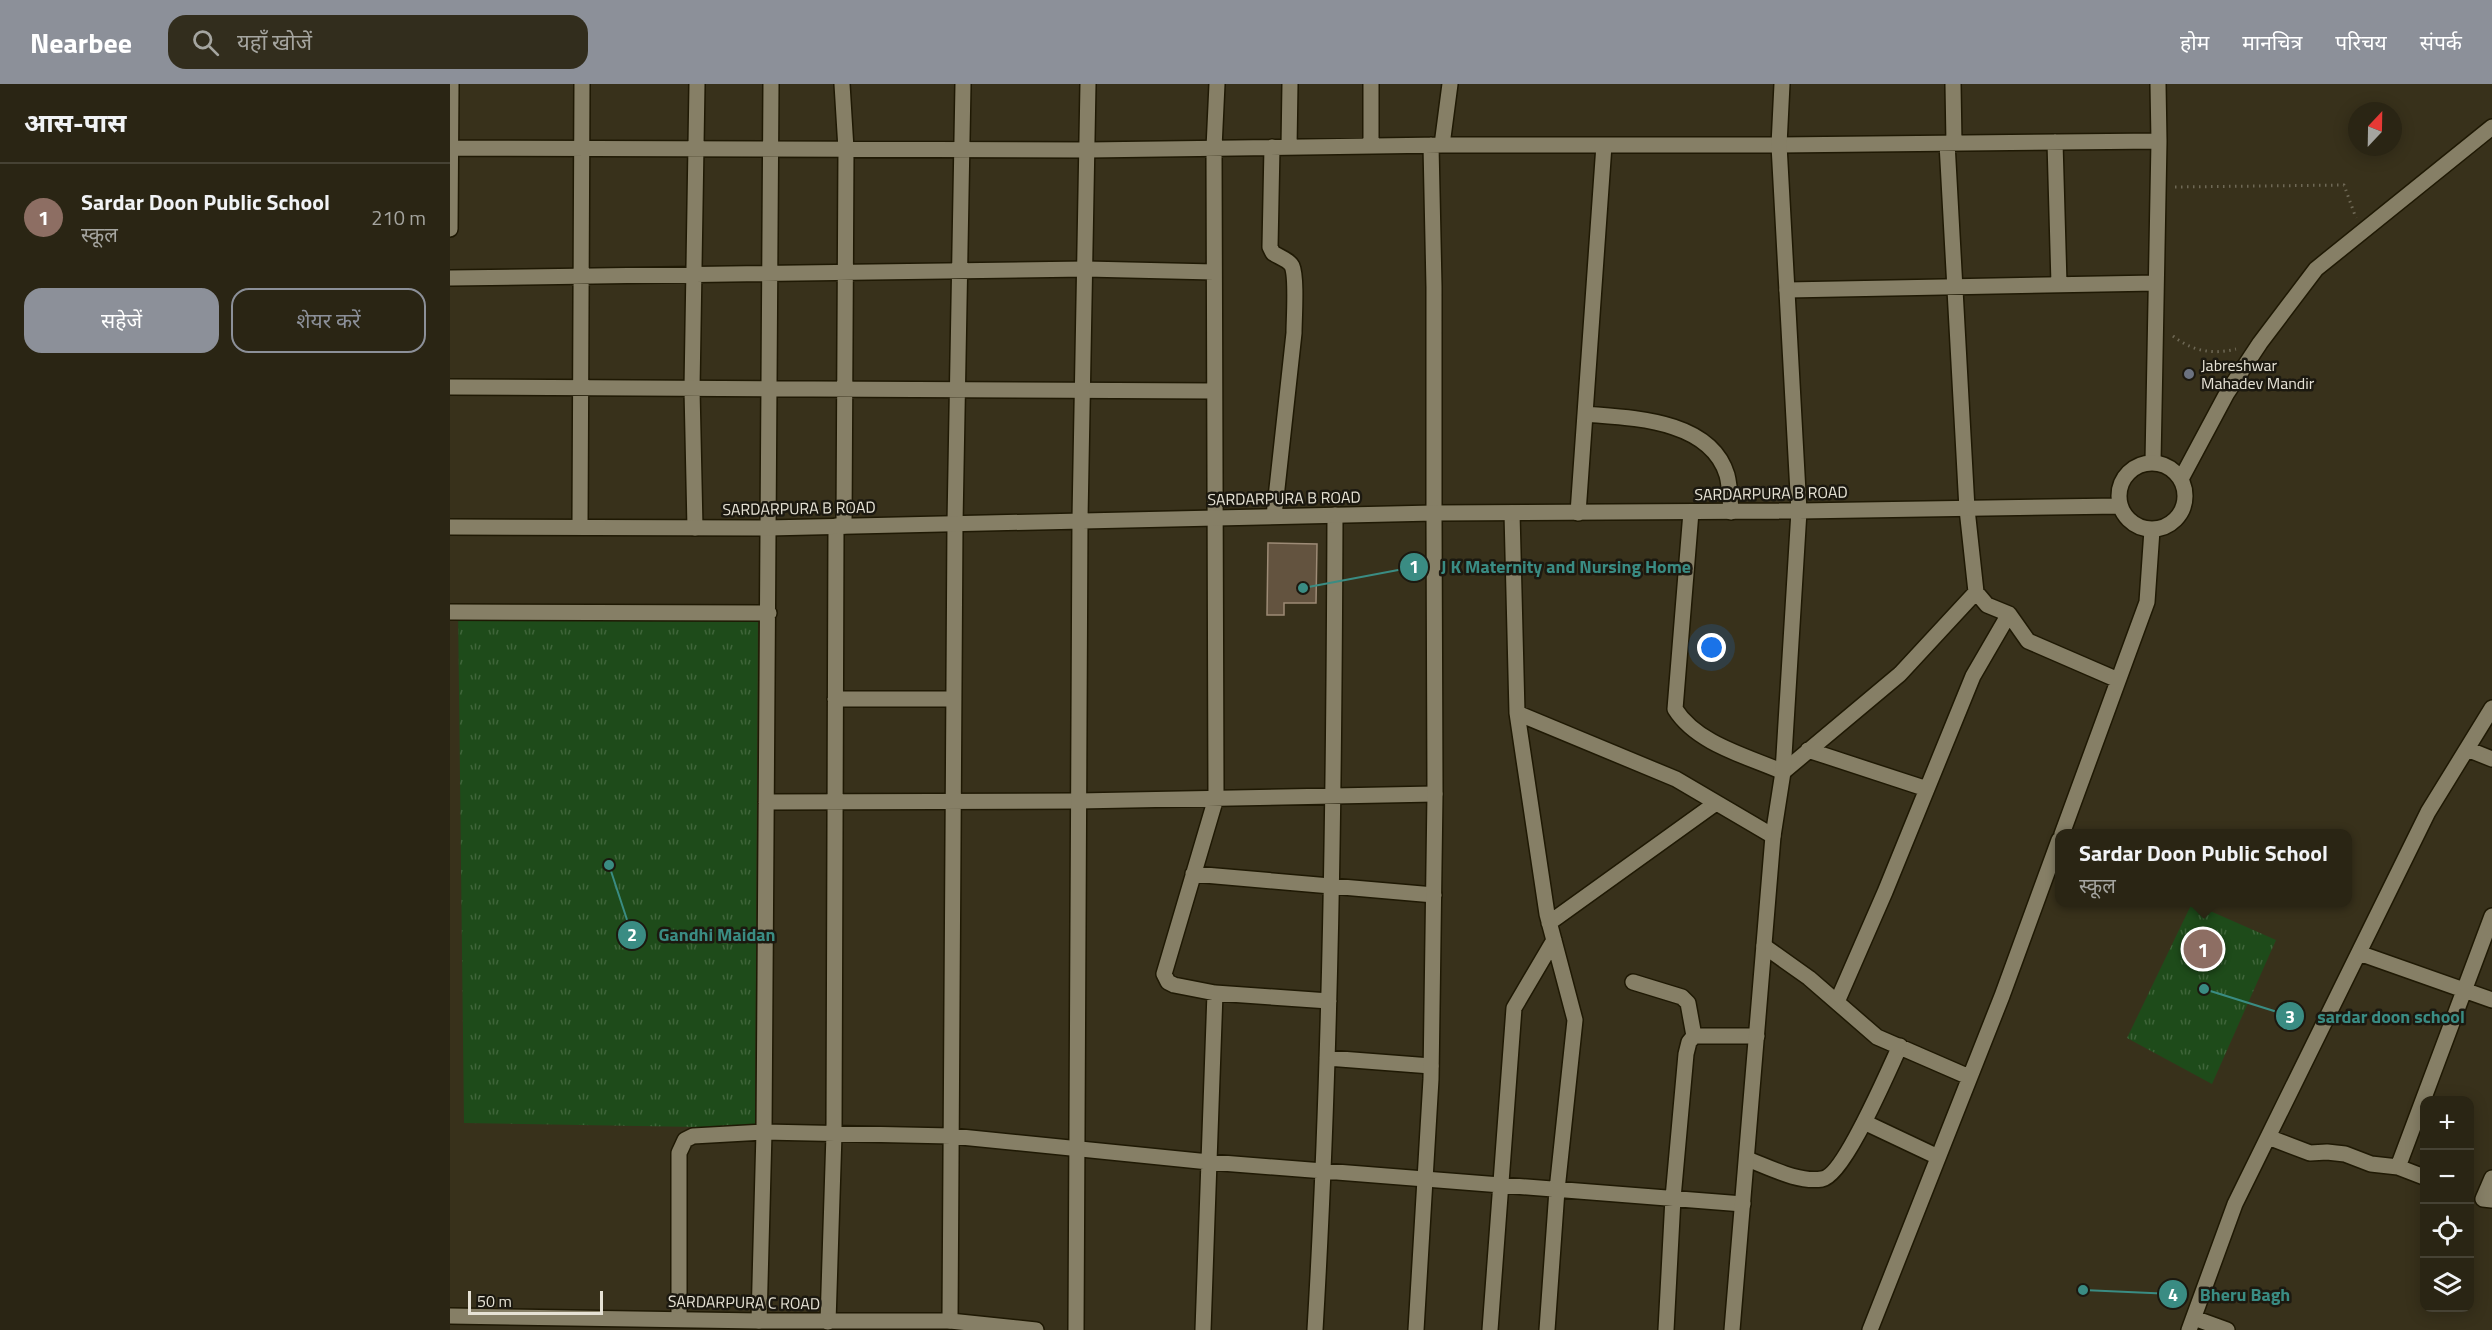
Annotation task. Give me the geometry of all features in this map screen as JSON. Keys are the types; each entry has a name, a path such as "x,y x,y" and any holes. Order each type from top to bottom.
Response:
{"street":[{"path":"450,229 451,84"},
{"path":"580,527 582,84"},
{"path":"695,528 692,389 697,84"},
{"path":"759,1321 764,1132 771,84"},
{"path":"828,1322 834,1134 835,699 843,390 846,149 842,84"},
{"path":"950,1321 954,699 963,84"},
{"path":"1076,1330 1080,519 1089,84"},
{"path":"1217,84 1214,148 1216,798 1164,974 1168,982 1174,985 1215,993 1329,1001"},
{"path":"1289,147 1290,84"},
{"path":"1371,84 1371,146"},
{"path":"1416,1330 1431,1066 1434,895 1436,145 1450,84"},
{"path":"1732,1330 1773,836 1783,772 1799,511 1779,145 1782,84"},
{"path":"1953,84 1950,143 1955,285 1967,509 1976,592 1987,605 2009,614 2028,641 2118,680"},
{"path":"2153,462 2158,84"},
{"path":"2181,479 2207,428 2260,343 2316,269 2492,127"},
{"path":"451,148 1088,150 1436,145 1779,145 2159,141"},
{"path":"2055,142 2059,284"},
{"path":"1578,513 1604,145"},
{"path":"1272,147 1270,247 1273,253 1292,266 1294,308 1294,333 1274,516"},
{"path":"450,278 1086,269 1214,272"},
{"path":"1787,290 1955,285 2156,283"},
{"path":"450,387 1214,390"},
{"path":"1585,414 1649,420 1668,425 1698,440 1720,460 1727,475 1731,512"},
{"path":"2153,462 2174,470 2185,490 2185,502 2175,522 2164,528 2152,530 2132,523 2120,506 2120,485 2125,476 2142,464 2153,462"},
{"name":"SARDARPURA B ROAD","path":"450,527 768,528 1080,519 1434,513 1731,512 2120,506"},
{"path":"1691,512 1675,709 1690,728 1708,739 1783,772"},
{"path":"1512,513 1517,713 1550,923 1575,1020 1557,1190 1547,1330"},
{"path":"1315,1330 1324,1172 1332,888 1335,515"},
{"path":"2063,829 2147,602 2152,530"},
{"path":"1783,772 1900,674 1976,592"},
{"path":"450,612 769,613"},
{"path":"1837,1002 1972,676 2009,614"},
{"path":"835,699 954,699"},
{"path":"2227,1330 2192,1324 2235,1204 2428,812 2492,708"},
{"path":"1517,713 1676,779 1773,836"},
{"path":"2467,749 2492,759"},
{"path":"1808,750 1927,789"},
{"path":"766,802 1078,801 1435,794"},
{"path":"1550,923 1716,803"},
{"path":"1870,1330 2055,851"},
{"path":"1193,874 1332,888 1434,895"},
{"path":"2398,1167 2492,916"},
{"path":"1490,1330 1514,1008 1554,940"},
{"path":"1764,946 1809,978 1868,1031 1969,1077"},
{"path":"2359,952 2492,1000"},
{"path":"1633,982 1682,997 1688,1003 1694,1036"},
{"path":"1203,1330 1215,993"},
{"path":"1694,1036 1756,1036"},
{"path":"1666,1330 1673,1198 1686,1054 1689,1042 1694,1036"},
{"path":"1747,1159 1800,1177 1824,1179 1832,1176 1864,1122 1900,1046"},
{"path":"1327,1058 1431,1066"},
{"path":"1864,1122 1938,1157"},
{"path":"679,1319 680,1146 693,1136 764,1132 951,1136 1076,1150 1324,1172 1743,1204"},
{"path":"2268,1137 2310,1153 2345,1154 2371,1164 2398,1167 2420,1175"},
{"path":"2492,1178 2483,1199 2492,1200"},
{"name":"SARDARPURA C ROAD","path":"450,1316 828,1322 950,1321 1036,1330"}],"path":[{"path":"2158,187 2344,185 2355,216 2365,230"},
{"path":"2156,313 2167,332 2185,345 2206,352 2235,350 2244,345"}],"green space":[{"path":"458,604 758,608 755,1128 464,1123"},
{"path":"2190,907 2201,907 2276,940 2212,1084 2127,1038"}],"building":[{"path":"1268,543 1317,544 1316,603 1284,603 1284,615 1267,615"}],"place":[{"name":"Jabreshwar Mahadev Mandir","path":"2189,374"},
{"name":"J K Maternity and Nursing Home","path":"1303,588"},
{"name":"Gandhi Maidan","path":"609,865"},
{"name":"Sardar Doon Public School","path":"2203,949"},
{"name":"sardar doon school","path":"2204,989"},
{"name":"Bheru Bagh","path":"2083,1290"}]}
